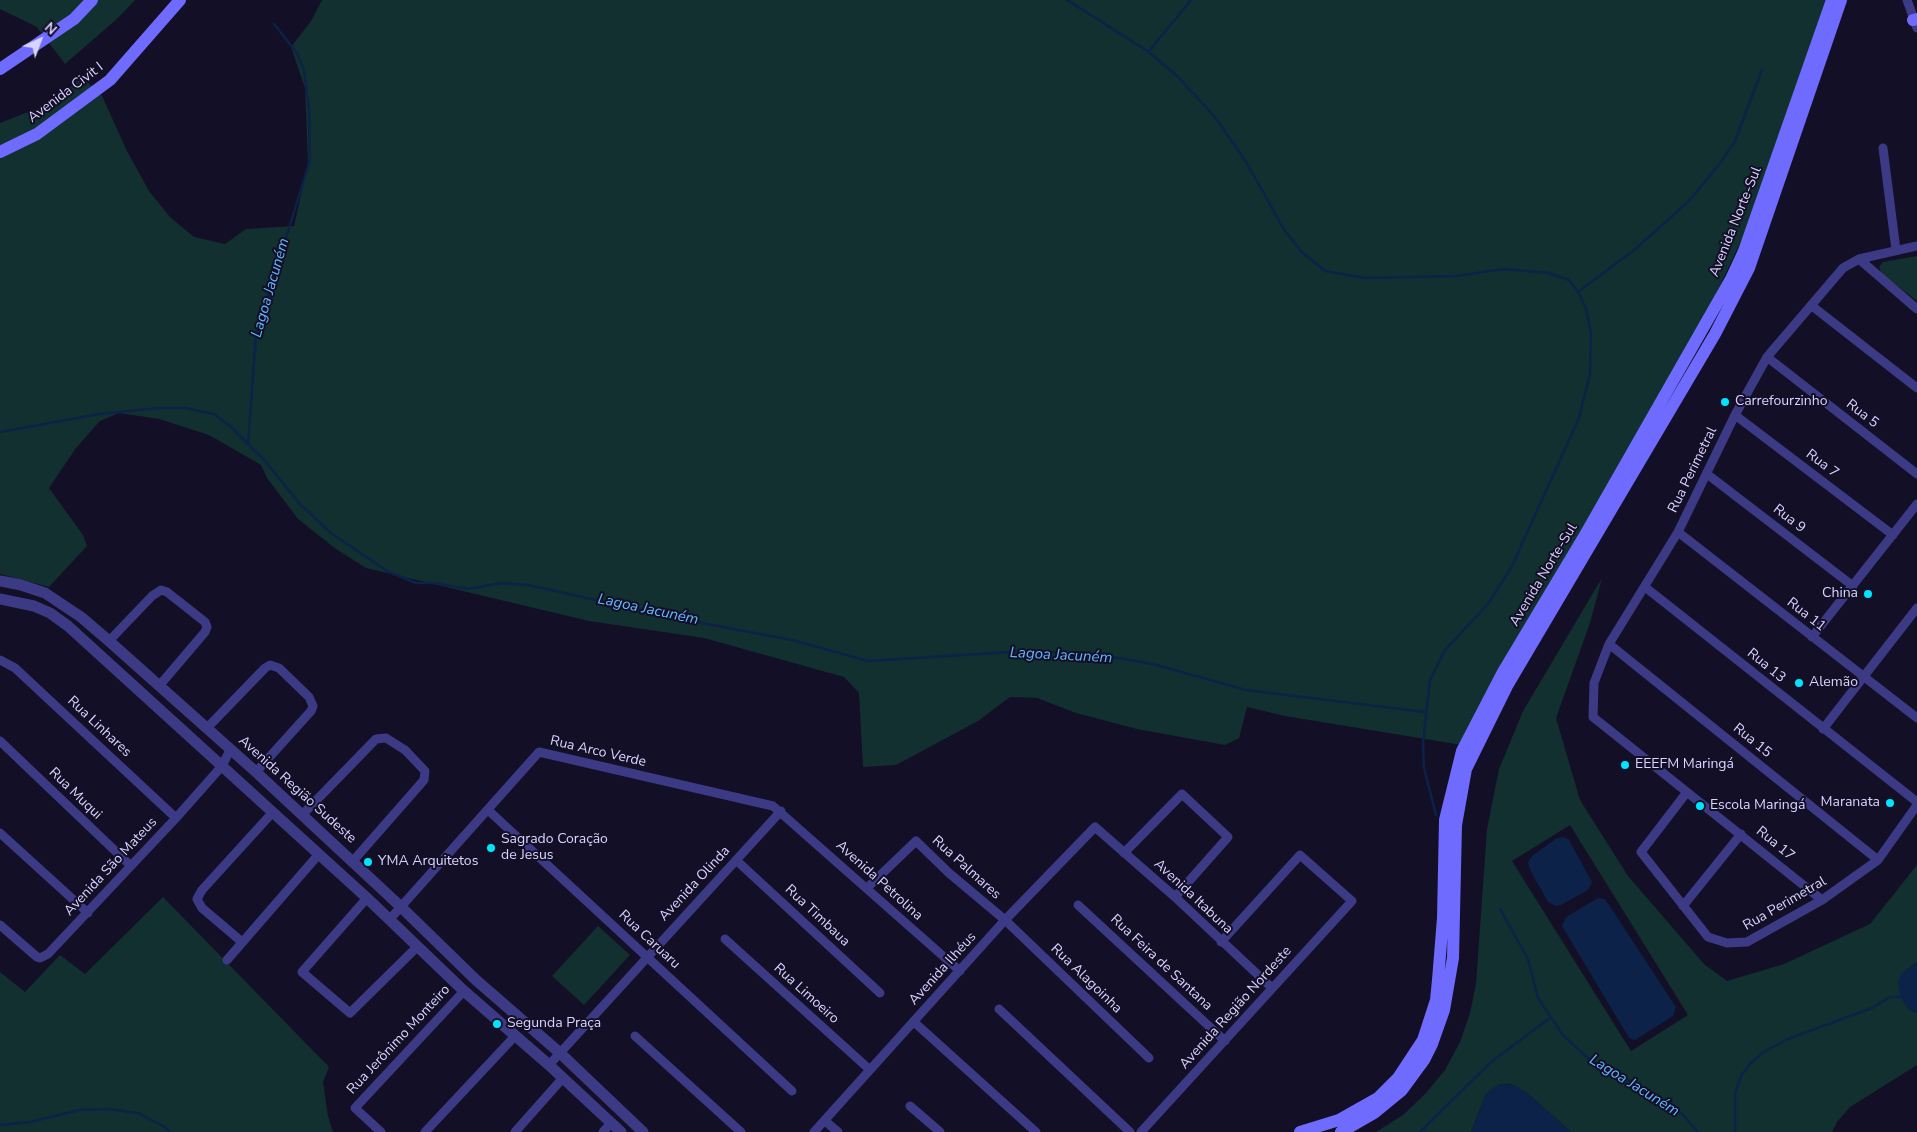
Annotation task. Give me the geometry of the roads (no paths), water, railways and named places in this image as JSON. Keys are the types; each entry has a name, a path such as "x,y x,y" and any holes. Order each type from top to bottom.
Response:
{"main road":[{"path":"0,69 74,19 92,0"},
{"name":"Avenida Civit I","path":"0,152 37,134 110,80 180,0"},
{"name":"Avenida Norte-Sul","path":"1300,1132 1339,1120 1378,1098 1398,1078 1422,1040 1436,1000 1442,918 1445,820 1462,751 1503,672 1585,535 1731,279 1744,251 1777,160 1832,0"},
{"name":"Avenida Norte-Sul","path":"1341,1132 1374,1114 1402,1090 1424,1060 1432,1044 1444,1010 1453,958 1456,825 1466,769 1508,686 1715,334 1749,268 1841,0"}],"street":[{"path":"1907,0 1916,22"},
{"path":"1883,148 1896,250"},
{"path":"1859,259 1917,246"},
{"path":"1859,259 1917,309"},
{"name":"Rua Perimetral","path":"1593,716 1594,682 1609,644 1678,532 1735,415 1767,356 1843,268 1859,259"},
{"path":"1812,306 1917,388"},
{"name":"Rua 5","path":"1767,356 1917,474"},
{"name":"Rua 7","path":"1735,415 1893,535"},
{"name":"Rua 9","path":"1707,474 1853,586"},
{"path":"1812,637 1917,504"},
{"name":"Rua 11","path":"1678,532 1917,717"},
{"name":"Avenida Região Sudeste","path":"0,581 45,593 67,607 109,641 256,772 400,906 476,980 560,1053 643,1132"},
{"name":"Rua 13","path":"1645,587 1917,804"},
{"path":"109,641 157,592 168,592 184,603 205,622 206,630 159,686"},
{"path":"0,599 34,606 50,613 68,626 139,688 390,919 464,991 549,1065 621,1132"},
{"path":"1823,729 1917,608"},
{"name":"Rua 15","path":"1609,644 1878,860"},
{"name":"Rua Linhares","path":"0,660 15,668 176,818"},
{"path":"207,728 268,666 279,668 309,697 313,708 256,772"},
{"path":"139,688 150,678"},
{"name":"Rua 17","path":"1593,716 1822,900"},
{"path":"302,815 376,739 386,738 405,750 425,771 424,780 352,861"},
{"name":"Rua Muqui","path":"0,742 131,866"},
{"name":"Avenida São Mateus","path":"0,925 32,954 40,958 48,954 176,818 222,766 230,750"},
{"name":"Rua Arco Verde","path":"390,919 539,752 773,806 781,811"},
{"name":"Rua Perimetral","path":"1687,792 1641,852 1708,937 1727,943 1747,942 1822,900 1878,860 1917,804"},
{"path":"1124,853 1182,794 1228,837 1175,897"},
{"name":"Rua Caruaru","path":"488,810 792,1091"},
{"name":"Avenida Olinda","path":"549,1065 781,811"},
{"name":"Avenida Petrolina","path":"781,811 960,971"},
{"path":"242,942 202,908 197,899 202,890 273,812"},
{"name":"Avenida Itabuna","path":"1095,827 1175,897 1272,988"},
{"name":"Avenida Ilhéus","path":"814,1132 1005,920 1095,827"},
{"path":"0,833 88,913"},
{"path":"1683,906 1742,834"},
{"name":"Rua Palmares","path":"867,888 916,841 949,873 1005,920"},
{"path":"227,960 319,854"},
{"name":"Avenida Região Nordeste","path":"1140,1132 1352,901 1300,855 1221,942"},
{"name":"Rua Timbaua","path":"736,860 880,993"},
{"path":"367,898 302,972 350,1013 418,946"},
{"name":"Rua Feira de Santana","path":"1078,905 1225,1041"},
{"name":"Rua Alagoinha","path":"1005,920 1149,1058"},
{"name":"Rua Limoeiro","path":"725,939 869,1069"},
{"name":"Rua Jerônimo Monteiro","path":"379,1131 355,1108 464,991"},
{"path":"999,1009 1130,1132"},
{"path":"914,1022 1036,1132"},
{"path":"425,1132 515,1036"},
{"path":"635,1036 741,1132"},
{"path":"515,1132 562,1079"},
{"path":"910,1106 940,1132"},
{"path":"825,1121 838,1132"},
{"path":"603,1132 611,1123"}],"water":[{"path":"1564,837 1569,840 1592,882 1588,890 1556,906 1548,902 1530,870 1528,862 1532,856 1557,838"},
{"path":"1598,898 1605,899 1676,1007 1673,1016 1635,1040 1629,1038 1562,926 1566,917"},
{"path":"1917,962 1917,1013 1909,1010 1901,998 1898,982 1901,974"},
{"path":"1505,1084 1516,1086 1527,1093 1571,1132 1471,1132 1486,1094 1494,1087"}],"waterway":[{"path":"1067,0 1149,52 1178,77 1215,117 1246,162 1285,231 1302,252 1325,271 1365,278 1456,276 1504,269 1548,273 1569,280 1578,292 1586,309 1591,333 1590,374 1579,418 1512,566 1488,604 1445,650 1430,680 1423,743 1424,768 1436,815"},
{"path":"1149,51 1191,0"},
{"name":"Lagoa Jacuném","path":"248,444 256,335 310,160 309,109 304,70 297,53 274,24"},
{"path":"1578,292 1634,250 1688,202 1721,162 1735,141 1762,70"},
{"name":"Lagoa Jacuném","path":"0,432 99,414 159,408 185,408 214,414 231,427 266,462 299,503 331,533 387,571 416,583 433,583 468,589 502,583 528,585 691,621 792,640 868,661 1027,651 1101,655 1153,664 1246,690 1425,712"},
{"name":"Lagoa Jacuném","path":"1500,909 1528,959 1538,998 1563,1035 1591,1061 1615,1072 1653,1094 1683,1115 1698,1132"},
{"path":"1735,1132 1735,1094 1741,1076 1762,1053 1788,1039 1872,1008 1890,997 1903,997"},
{"path":"1420,1132 1491,1062 1550,1018"},
{"path":"0,1125 30,1122 79,1110 110,1109 138,1113 165,1127 169,1132"}],"place":[{"name":"Carrefourzinho","path":"1725,402"},
{"name":"China","path":"1868,594"},
{"name":"Alemão","path":"1799,683"},
{"name":"EEEFM Maringá","path":"1625,765"},
{"name":"Maranata","path":"1890,803"},
{"name":"Escola Maringá","path":"1700,806"},
{"name":"Sagrado Coração de Jesus","path":"491,848"},
{"name":"YMA Arquitetos","path":"368,862"},
{"name":"Segunda Praça","path":"497,1024"}]}
